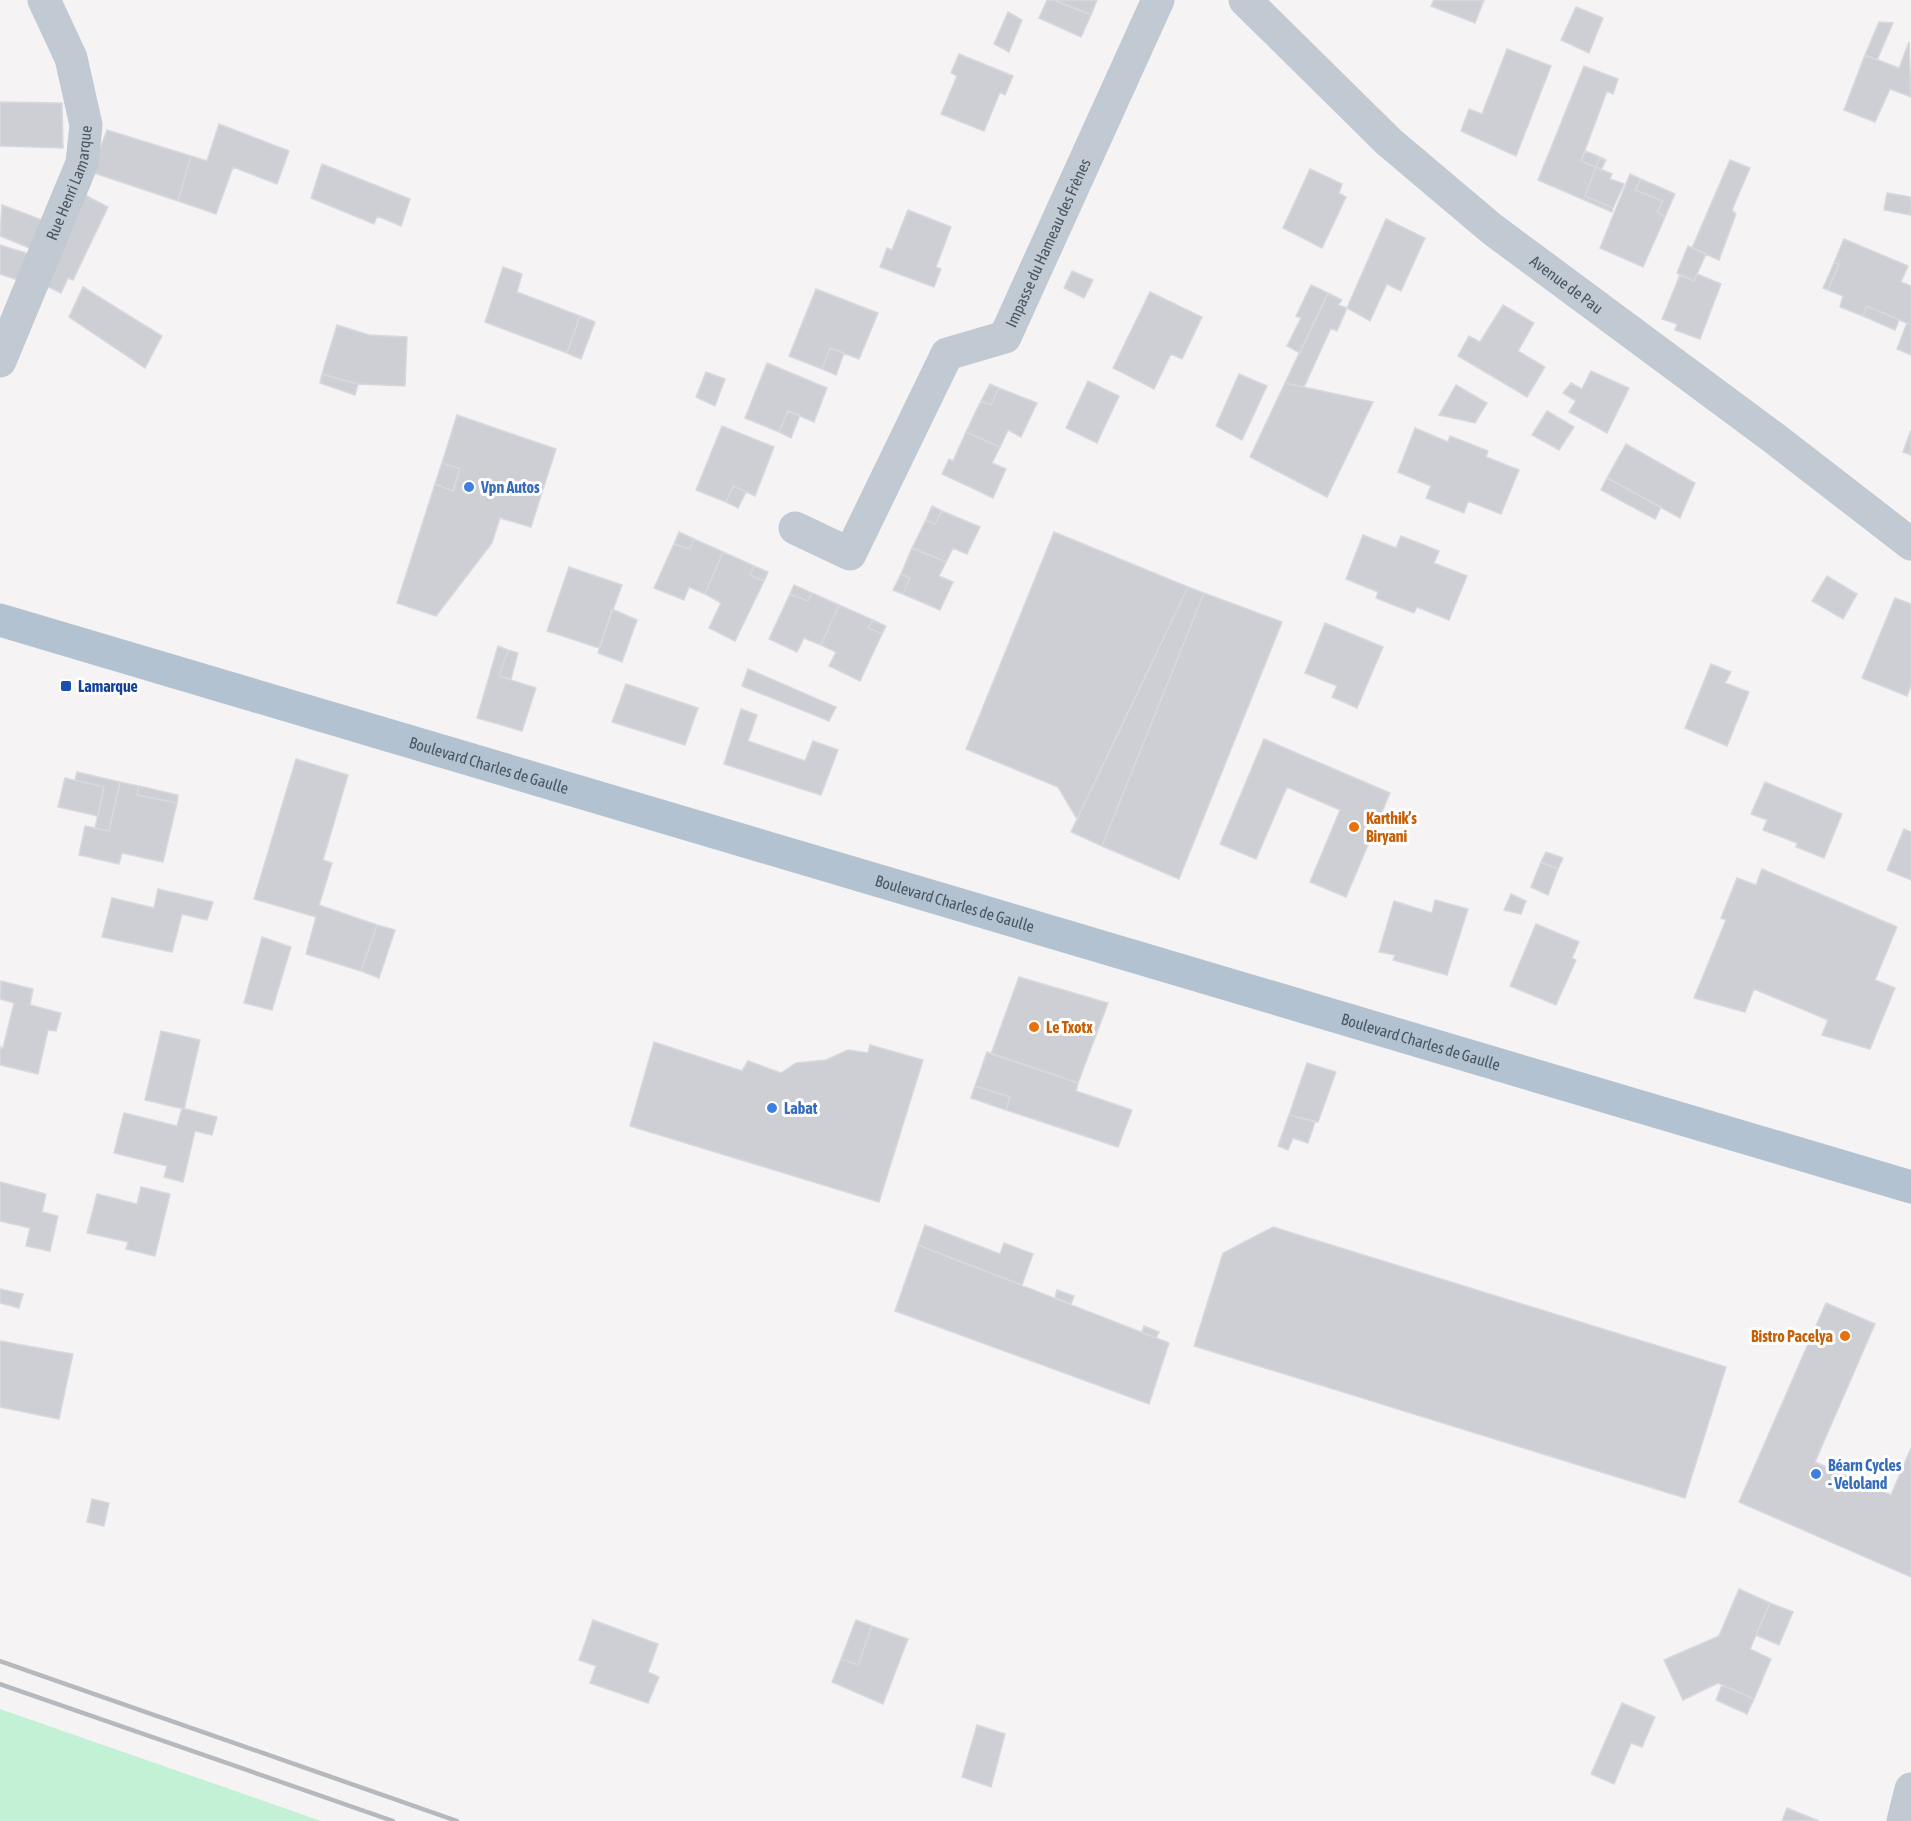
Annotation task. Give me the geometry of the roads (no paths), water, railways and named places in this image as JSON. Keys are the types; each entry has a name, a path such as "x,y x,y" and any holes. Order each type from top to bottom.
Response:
{"main road":[{"name":"Boulevard Charles de Gaulle","path":"0,620 1911,1187"}],"street":[{"name":"Rue Henri Lamarque","path":"0,361 82,163 86,124 71,58 44,0"},
{"name":"Impasse du Hameau des Frènes","path":"795,528 850,554 947,354 1005,338 1158,0"},
{"name":"Avenue de Pau","path":"1245,0 1389,142 1492,230 1774,438 1911,544"},
{"path":"1903,1821 1911,1789"}],"railway":[{"path":"0,1661 457,1821"},
{"path":"0,1684 393,1821"}],"place":[{"name":"Vpn Autos","path":"469,487"},
{"name":"Lamarque","path":"66,686"},
{"name":"Karthik’s Biryani","path":"1354,827"},
{"name":"Le Txotx","path":"1034,1027"},
{"name":"Labat","path":"772,1108"},
{"name":"Bistro Pacelya","path":"1845,1336"},
{"name":"Béarn Cycles - Veloland","path":"1816,1474"}]}
